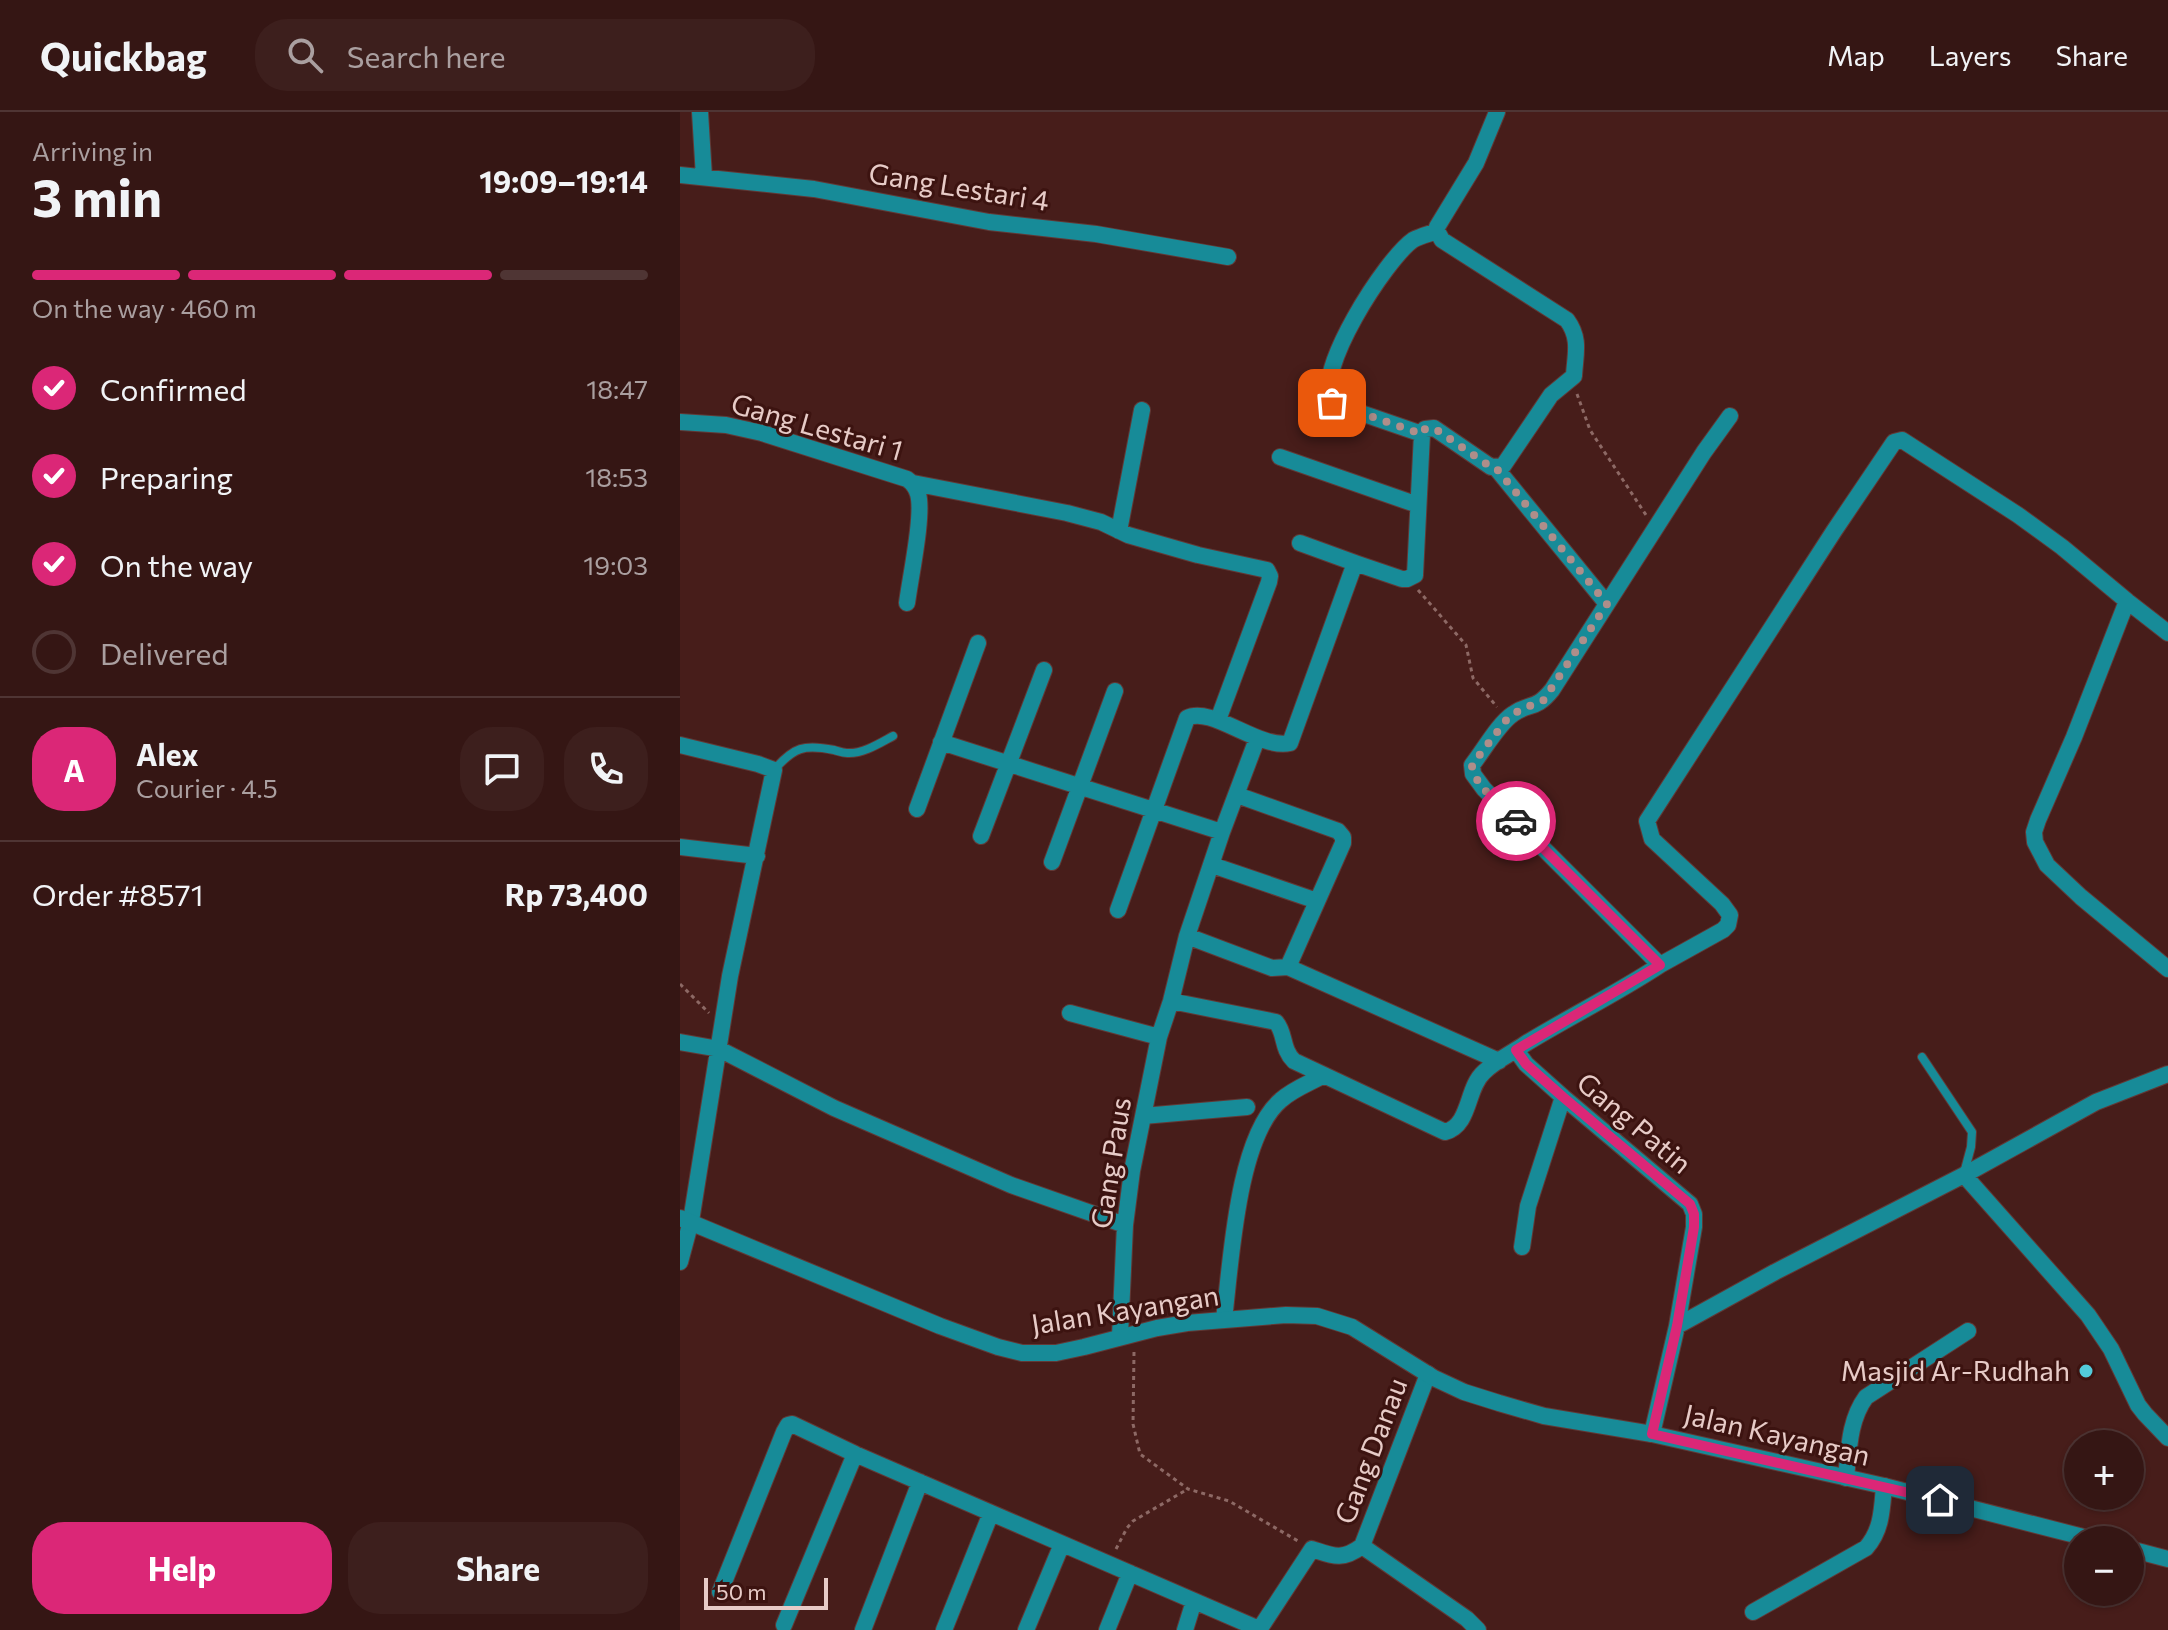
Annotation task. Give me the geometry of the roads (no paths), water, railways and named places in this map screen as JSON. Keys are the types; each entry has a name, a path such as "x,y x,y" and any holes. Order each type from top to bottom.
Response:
{"street":[{"path":"700,112 704,177"},
{"path":"1300,543 1407,579 1415,575 1422,434 1425,429 1434,428 1491,467 1503,466 1551,395 1574,376 1577,339 1567,320 1442,240 1437,231 1476,163 1497,112"},
{"name":"Gang Lestari 4","path":"680,175 814,189 989,222 1096,234 1228,257"},
{"path":"1422,434 1332,403 1327,396 1346,333 1370,290 1414,240 1437,231"},
{"path":"1119,531 1142,410"},
{"path":"1660,965 1484,789 1473,774 1472,765 1507,719 1521,709 1543,701 1717,431 1730,416"},
{"name":"Gang Lestari 1","path":"680,422 726,425 762,433 913,483 918,490 920,508 907,603"},
{"path":"1171,1001 1276,1022 1281,1029 1287,1054 1294,1061 1445,1132 1453,1130 1462,1120 1476,1082 1484,1071 1723,930 1728,925 1730,915 1652,839 1647,821 1894,442 1906,441 2018,515 2168,633"},
{"path":"1280,457 1418,505"},
{"path":"1496,468 1607,604"},
{"path":"913,483 1067,513 1198,555 1267,570 1269,582 1218,720"},
{"path":"1118,910 1187,718 1195,715 1218,720 1257,739 1283,745 1292,741 1355,563"},
{"path":"2127,601 2038,820 2035,842 2047,865 2168,969"},
{"path":"917,809 978,643"},
{"path":"981,836 1044,670"},
{"path":"1052,862 1115,691"},
{"name":"Gang Paus","path":"1128,1335 1125,1225 1132,1171 1159,1037 1187,936 1257,739"},
{"path":"941,742 1222,832"},
{"path":"680,745 774,770 730,976 680,1262"},
{"path":"1237,795 1341,834 1343,843 1288,967"},
{"path":"680,847 757,856"},
{"path":"1212,865 1317,901"},
{"path":"1187,936 1272,968 1288,967 1499,1061"},
{"path":"1070,1013 1159,1037"},
{"path":"680,1042 719,1049 834,1108 983,1173 1125,1225"},
{"name":"Gang Patin","path":"1516,1050 1526,1064 1563,1097 1690,1204 1694,1214 1677,1326 1652,1434"},
{"path":"1677,1326 2096,1102 2168,1074"},
{"path":"1224,1319 1243,1177 1261,1126 1280,1101 1324,1075"},
{"path":"1522,1247 1528,1206 1563,1097"},
{"path":"1143,1116 1247,1107"},
{"path":"1964,1175 2088,1315 2111,1349 2138,1405 2168,1438"},
{"name":"Jalan Kayangan","path":"685,1220 940,1326 1022,1353 1056,1353 1187,1323 1301,1315 1329,1319 1352,1327 1428,1374 1464,1392 1544,1416 1652,1434 1884,1486 2064,1532"},
{"path":"1846,1478 1854,1423 1858,1407 1866,1397 1968,1331"},
{"name":"Gang Danau","path":"1362,1546 1428,1374"},
{"path":"720,1592 788,1425 794,1424 855,1454 1259,1630 1312,1549 1346,1556 1362,1546 1468,1626"},
{"path":"784,1625 855,1454"},
{"path":"863,1630 920,1482"},
{"path":"1753,1612 1866,1548 1879,1527 1884,1486"},
{"path":"944,1630 991,1513"},
{"path":"1026,1630 1062,1544"},
{"path":"2144,1553 2168,1559"},
{"path":"1107,1630 1130,1573"},
{"path":"1185,1630 1194,1601"}],"lane":[{"path":"774,770 797,749 815,747 855,752 893,736"},
{"path":"1922,1057 1972,1132 1964,1175"}],"place":[{"name":"Masjid Ar-Rudhah","path":"2086,1371"}]}
